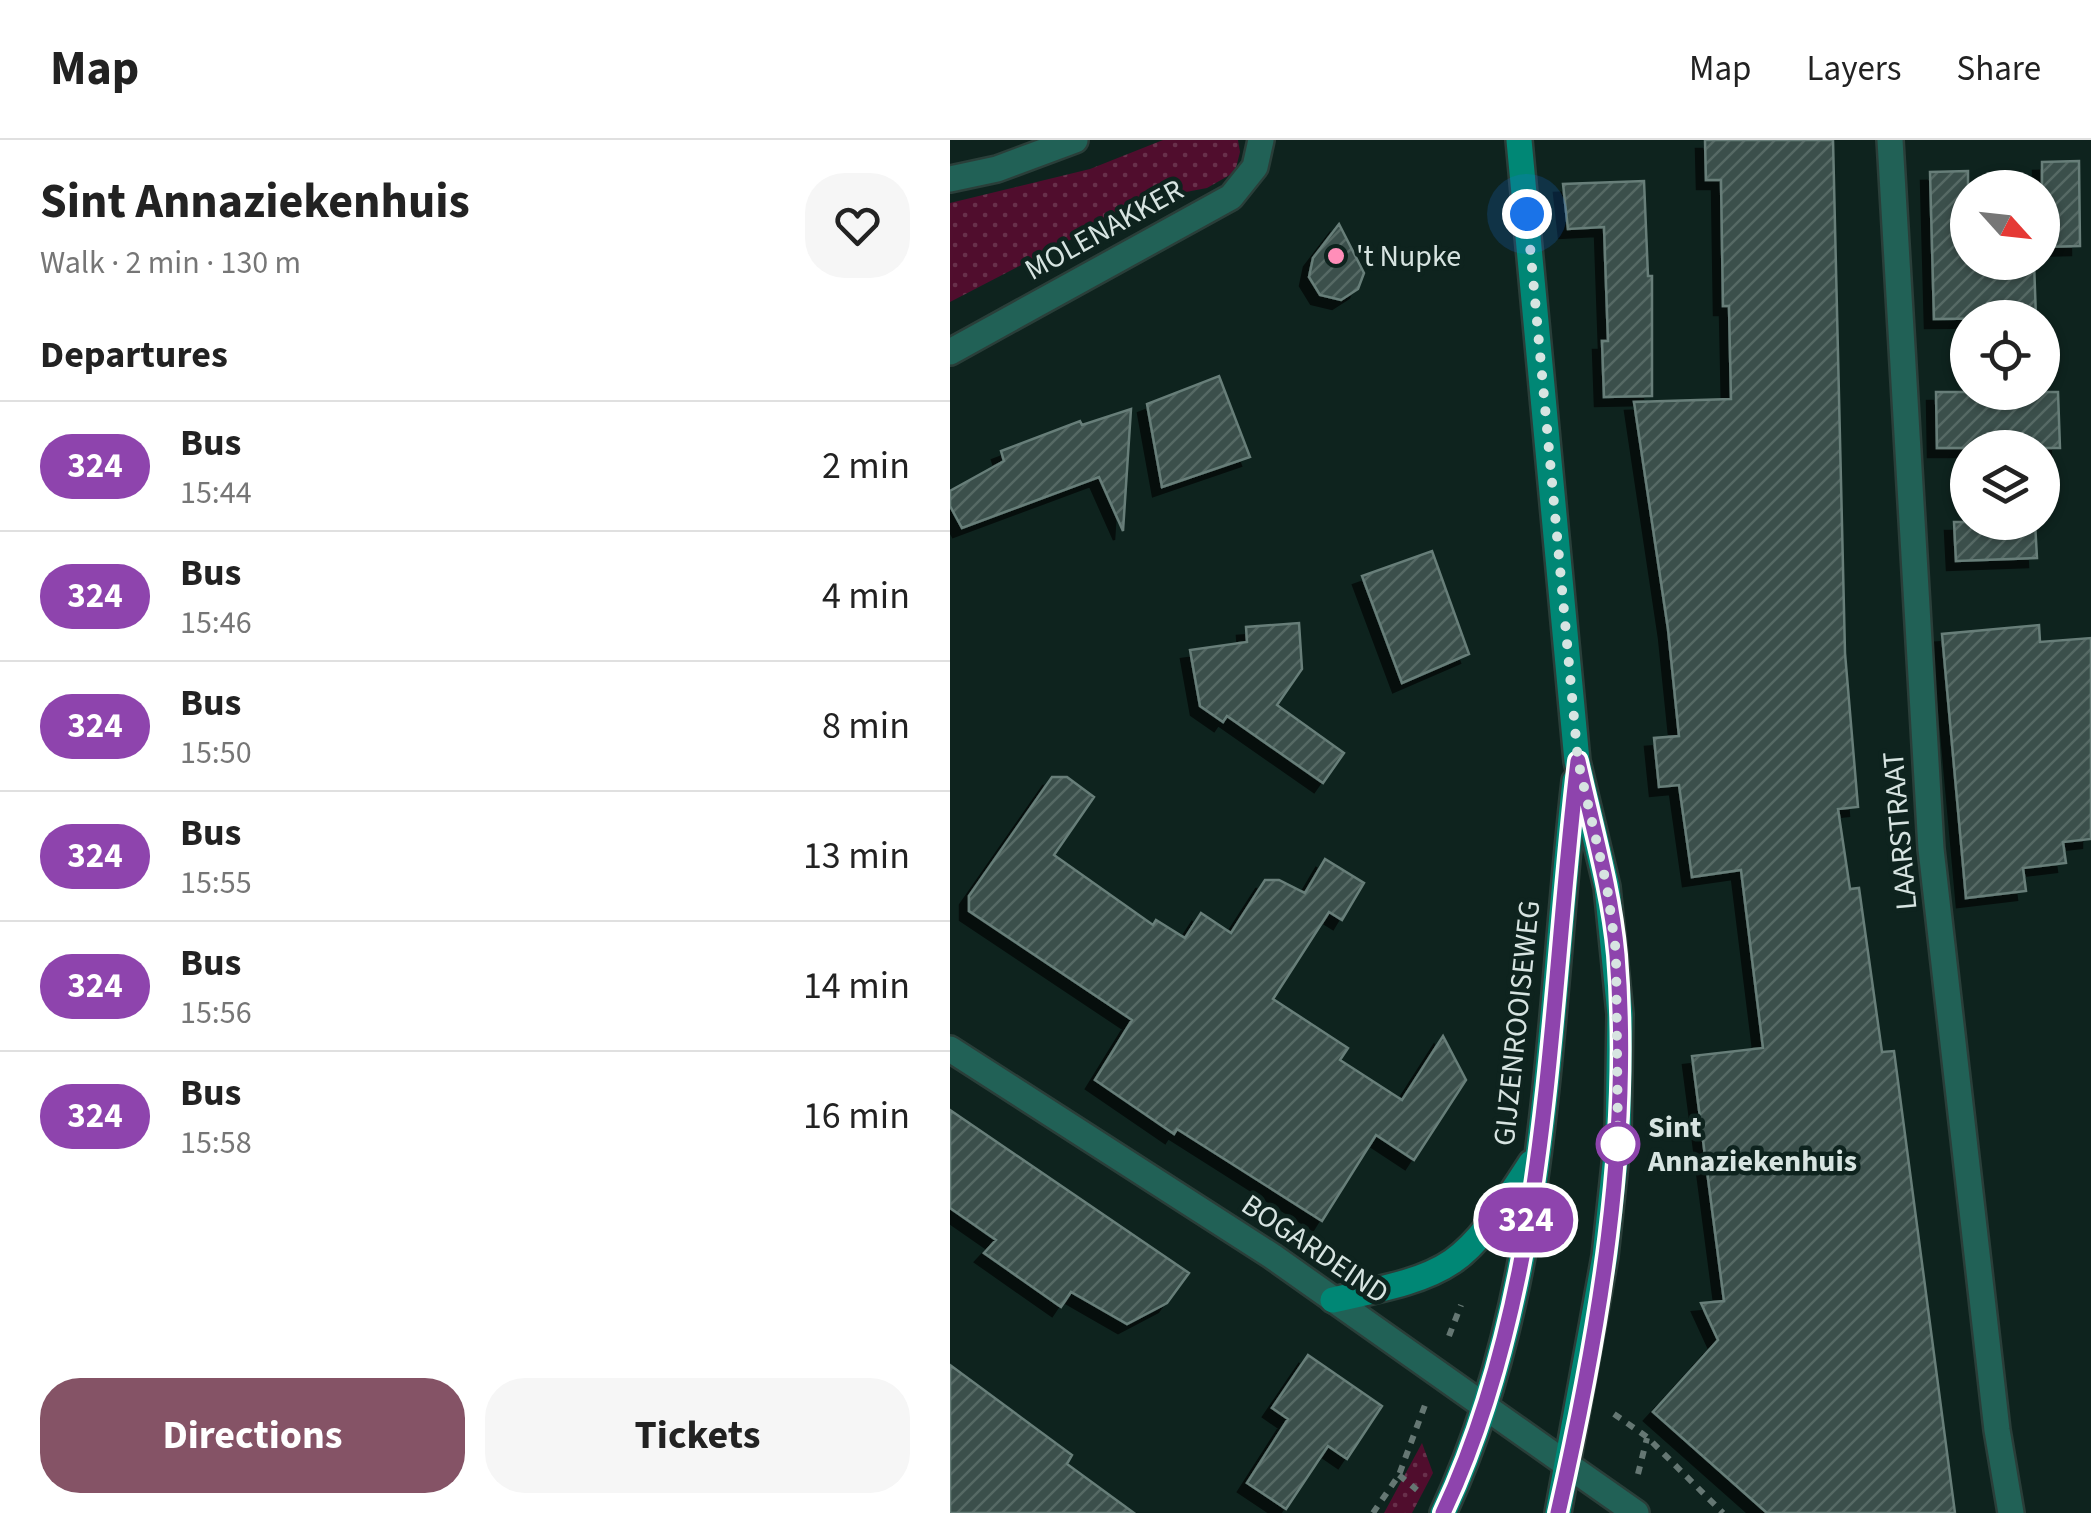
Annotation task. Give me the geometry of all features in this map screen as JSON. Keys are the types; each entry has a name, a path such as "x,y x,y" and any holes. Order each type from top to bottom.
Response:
{"main road":[{"name":"GIJZENROOISEWEG","path":"1520,140 1578,761 1607,887 1616,952 1620,1078 1605,1256 1558,1513"},
{"name":"GIJZENROOISEWEG","path":"1443,1513 1483,1406 1503,1334 1539,1150 1578,761"},
{"path":"1333,1300 1421,1280 1447,1267 1482,1239 1539,1150"}],"street":[{"path":"950,179 997,169 1075,140"},
{"name":"MOLENAKKER","path":"950,352 1231,197 1255,167 1260,140"},
{"name":"LAARSTRAAT","path":"1890,140 1932,848 1997,1430 2011,1513"},
{"name":"BOGARDEIND","path":"950,1049 1333,1300 1636,1513"}],"path":[{"path":"1647,1437 1722,1513"}],"shaded area":[{"path":"1163,140 1238,140 1240,152 1235,172 1207,188 1149,199 950,302 950,203 1090,169"},
{"path":"1422,1443 1433,1473 1412,1513 1384,1513"}],"building":[{"path":"1705,140 1833,140 1845,653 1858,807 1838,809 1850,889 1859,888 1882,1052 1894,1051 1955,1513 1767,1513 1653,1412 1718,1340 1701,1303 1724,1301 1692,1056 1763,1048 1741,870 1692,877 1679,785 1659,787 1654,738 1679,736 1668,629 1634,402 1731,399 1729,306 1723,306 1721,180 1706,180"},
{"path":"2079,161 2080,246 2060,247 2060,170 2042,170 2042,162"},
{"path":"1950,171 1950,280 2035,280 2035,300 1950,300 1950,319 1934,319 1930,172"},
{"path":"1644,181 1648,276 1652,276 1652,396 1604,397 1602,341 1608,341 1604,227 1568,229 1563,184"},
{"name":"'t Nupke","path":"1339,224 1364,273 1358,289 1341,300 1320,295 1309,277 1313,258"},
{"path":"1219,376 1250,457 1162,487 1147,404"},
{"path":"1936,392 1950,392 1950,410 2059,410 2059,430 1950,430 1950,448 1937,448"},
{"path":"1131,409 1123,531 1099,477 962,528 950,506 950,491 1004,461 1001,451 1080,421 1082,425"},
{"path":"1955,540 2036,540 2037,558 1956,561"},
{"path":"1432,551 1469,654 1402,683 1362,576"},
{"path":"1299,623 1302,669 1277,705 1344,753 1323,783 1227,716 1223,722 1200,706 1190,650 1247,642 1246,627"},
{"path":"2039,625 2040,642 2091,638 2091,839 2063,842 2066,863 2023,868 2026,891 1966,898 1942,634"},
{"path":"1052,777 1067,777 1094,797 1054,855 1153,925 1156,920 1185,938 1201,913 1231,933 1265,880 1279,880 1305,893 1325,859 1364,883 1342,920 1329,912 1273,999 1348,1048 1340,1060 1402,1100 1443,1036 1466,1080 1414,1160 1376,1135 1322,1221 1177,1129 1174,1134 1095,1080 1132,1020 969,911 969,896"},
{"path":"950,1110 1189,1273 1167,1303 1127,1324 1071,1292 1061,1307 984,1253 996,1240 950,1208"},
{"path":"1308,1355 1382,1406 1347,1459 1328,1446 1286,1509 1247,1483 1288,1419 1272,1408"},
{"path":"950,1365 1072,1455 1067,1464 1134,1513 950,1513"}],"bus line":[{"name":"324","path":"1443,1513 1483,1406 1503,1334 1539,1150 1578,761 1607,887 1616,952 1620,1078 1605,1256 1558,1513"}],"place":[{"name":"'t Nupke","path":"1336,256"},
{"name":"Sint Annaziekenhuis","path":"1618,1144"}],"route":[{"path":"1527,214 1578,761 1607,887 1616,952 1620,1014 1618,1144"}]}
